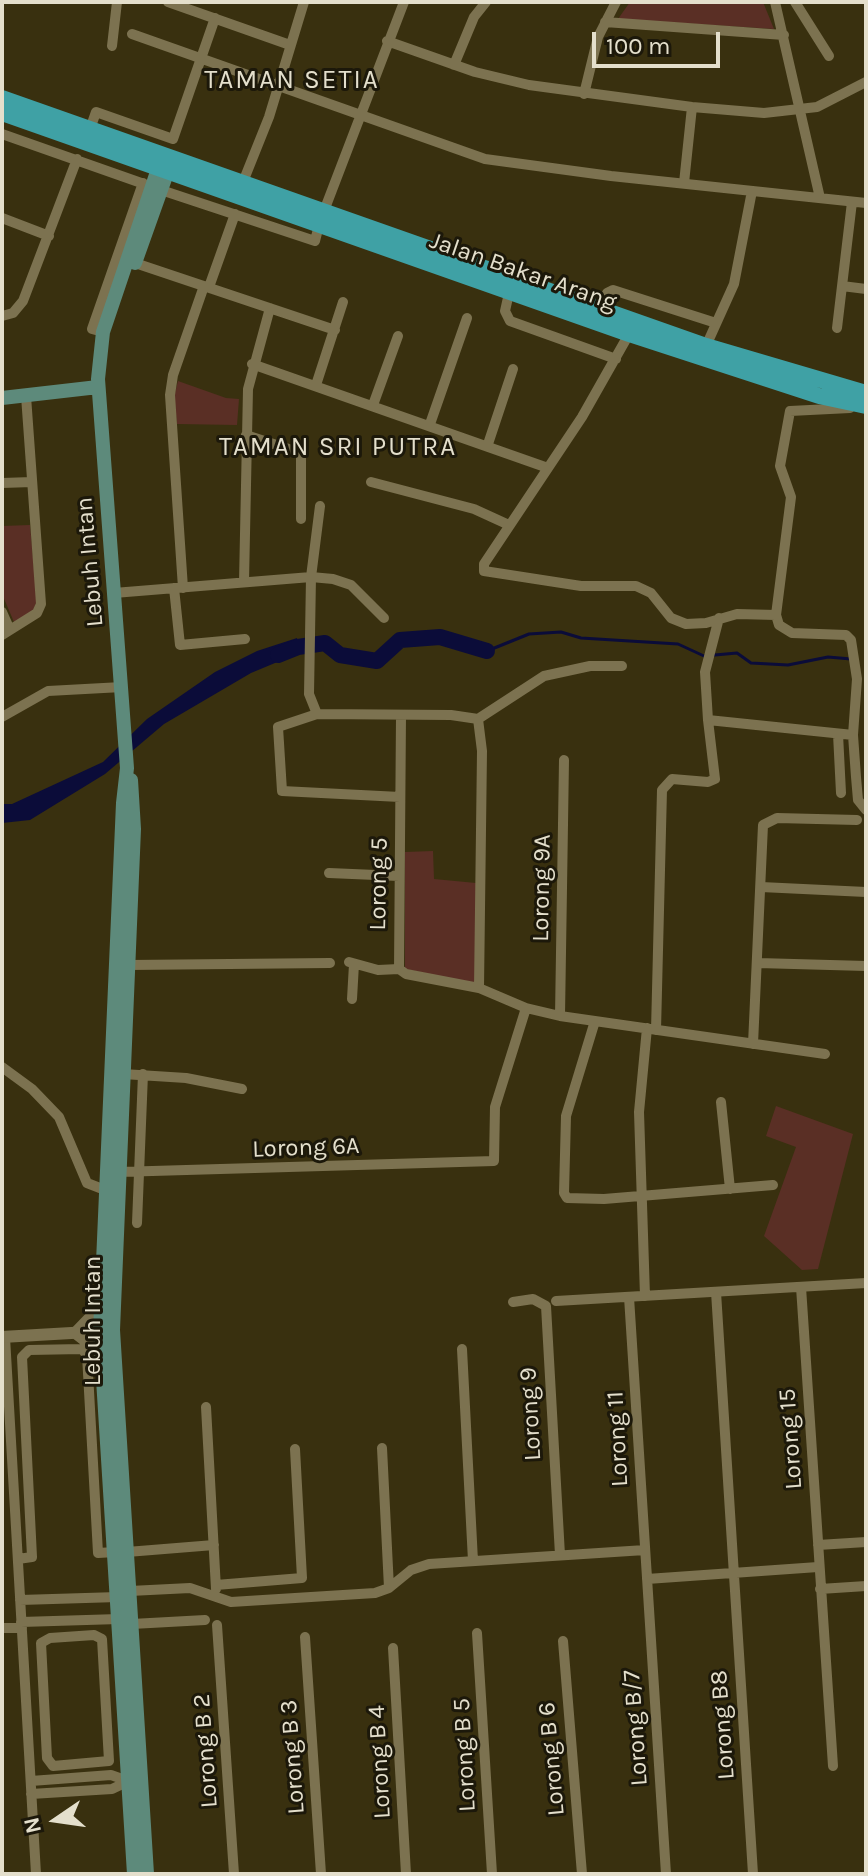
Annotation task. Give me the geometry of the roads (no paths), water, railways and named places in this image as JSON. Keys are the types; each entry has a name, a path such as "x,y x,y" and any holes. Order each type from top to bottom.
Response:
{"main road":[{"path":"2,98 90,129 165,162"},
{"path":"4,123 165,162"},
{"name":"Jalan Bakar Arang","path":"165,162 243,182 322,218"},
{"name":"Jalan Bakar Arang","path":"165,162 475,272 599,308 706,346 866,393"},
{"name":"Lebuh Intan","path":"121,1552 98,1423 101,1354 107,1331 118,1172 129,965 133,797 127,764 98,387 103,332 134,223 165,162"},
{"name":"Lebuh Intan","path":"101,353 135,263 152,186"},
{"name":"Jalan Bakar Arang","path":"475,272 509,293 819,396 866,407"},
{"path":"2,398 98,387"},
{"name":"Lebuh Intan","path":"127,764 101,1305 116,1400 121,1552 135,1780 134,1874"},
{"path":"98,1423 113,1417 116,1400"},
{"name":"Lebuh Intan","path":"135,1780 147,1874"}],"street":[{"path":"112,46 117,2"},
{"path":"168,2 290,45"},
{"path":"90,129 96,112 173,139 200,59 209,16 208,2"},
{"path":"243,182 255,157 304,2"},
{"path":"4,123 77,159 315,241 359,114 404,2"},
{"path":"454,65 474,17 486,2"},
{"path":"584,94 605,22 616,2"},
{"path":"775,2 820,198"},
{"path":"795,2 829,56"},
{"path":"605,22 784,35"},
{"path":"132,34 485,159 866,203"},
{"path":"387,41 501,79 584,94 692,107 764,113 800,110 832,102 866,82"},
{"path":"684,183 692,107"},
{"path":"2,316 13,313 23,301 77,159"},
{"path":"706,346 734,284 752,191"},
{"path":"837,328 852,202"},
{"path":"235,214 173,375 170,395 180,645 245,639"},
{"path":"2,218 49,236"},
{"path":"135,263 335,330"},
{"path":"842,286 866,289"},
{"path":"599,308 607,293 613,290 716,323"},
{"path":"509,293 505,311 510,321 616,359"},
{"path":"316,385 343,302"},
{"path":"244,582 246,435 252,364 270,308"},
{"path":"430,424 467,318"},
{"path":"629,334 548,468 484,564 486,573 596,588 636,586 651,593 676,621 697,624 719,618 776,615"},
{"path":"373,405 398,336"},
{"path":"252,364 488,444 548,468"},
{"path":"488,444 513,369"},
{"path":"2,612 6,632 37,613 41,604 26,396"},
{"path":"866,407 790,411 780,471 791,497 776,615 785,630 846,635 859,649 853,735 858,800 866,810"},
{"path":"246,435 301,453 301,519"},
{"path":"2,483 32,482"},
{"path":"371,482 474,509 509,525"},
{"path":"317,714 309,694 309,631 311,577 320,506"},
{"path":"114,593 311,577 333,579 351,585 384,618"},
{"path":"645,1296 639,1112 652,1029 662,790 672,779 715,779 704,684 719,618"},
{"path":"400,797 282,791 278,727 317,714 451,715 478,719 544,676 590,666 622,666"},
{"path":"2,717 48,691 122,687"},
{"name":"Lorong 5","path":"399,969 401,716"},
{"path":"478,719 482,751 479,988"},
{"path":"708,720 853,735"},
{"path":"838,734 841,793"},
{"name":"Lorong 9A","path":"560,1016 564,760"},
{"path":"753,1044 762,831 766,821 857,820"},
{"path":"329,873 399,876"},
{"path":"761,887 866,892"},
{"path":"129,965 330,963"},
{"path":"352,999 352,963 399,969 406,974 479,988 526,1008 560,1016 825,1054"},
{"path":"758,963 866,966"},
{"name":"Lorong 6A","path":"118,1172 494,1161 495,1107 526,1008"},
{"path":"595,1021 566,1116 564,1193 567,1198 643,1196 773,1185"},
{"path":"2,1067 32,1089 59,1117 87,1183 105,1190"},
{"path":"123,1074 143,1074 242,1089"},
{"path":"137,1223 143,1074"},
{"path":"721,1102 730,1189"},
{"path":"556,1301 866,1283"},
{"name":"Lorong 15","path":"801,1287 833,1766"},
{"name":"Lorong B8","path":"716,1292 753,1874"},
{"name":"Lorong 11","path":"629,1297 647,1579"},
{"name":"Lorong 9","path":"513,1302 533,1299 546,1306 560,1555"},
{"path":"74,1333 101,1305"},
{"path":"36,1874 4,1337 107,1331"},
{"path":"74,1333 101,1354"},
{"path":"462,1349 473,1561"},
{"path":"18,1559 32,1557 22,1357 29,1350 85,1351 98,1423"},
{"path":"206,1407 216,1585 214,1598"},
{"path":"10,1427 25,1426"},
{"path":"382,1448 389,1588"},
{"path":"216,1585 302,1578 295,1449"},
{"path":"818,1545 866,1542"},
{"path":"121,1552 214,1545"},
{"path":"20,1600 190,1588 214,1598 240,1602 375,1593 389,1588 419,1567 645,1550"},
{"path":"647,1579 818,1567"},
{"name":"Lorong B/7","path":"647,1579 666,1874"},
{"path":"820,1589 866,1586"},
{"path":"2,1628 72,1620 205,1620"},
{"path":"72,1620 74,1636"},
{"name":"Lorong B 2","path":"217,1625 234,1874"},
{"name":"Lorong B 5","path":"477,1633 492,1874"},
{"path":"94,1635 102,1639 110,1758 106,1763 80,1765 53,1766 49,1763 41,1643 50,1638 94,1635"},
{"name":"Lorong B 3","path":"305,1637 321,1874"},
{"name":"Lorong B 6","path":"563,1641 582,1874"},
{"name":"Lorong B 4","path":"393,1648 406,1874"},
{"path":"80,1765 81,1777"},
{"path":"31,1781 111,1775 135,1780"},
{"path":"111,1775 112,1789"},
{"path":"31,1794 112,1789 135,1780"}],"waterway":[{"path":"487,651 529,634 561,632 581,638 678,644 704,656 737,653 751,663 788,665 828,657 851,659"},
{"path":"278,655 298,647 325,643 340,655 377,661 400,640 440,637 487,651"}],"district":[{"name":"TAMAN SETIA","path":"292,81"},
{"name":"TAMAN SRI PUTRA","path":"338,448"}]}
